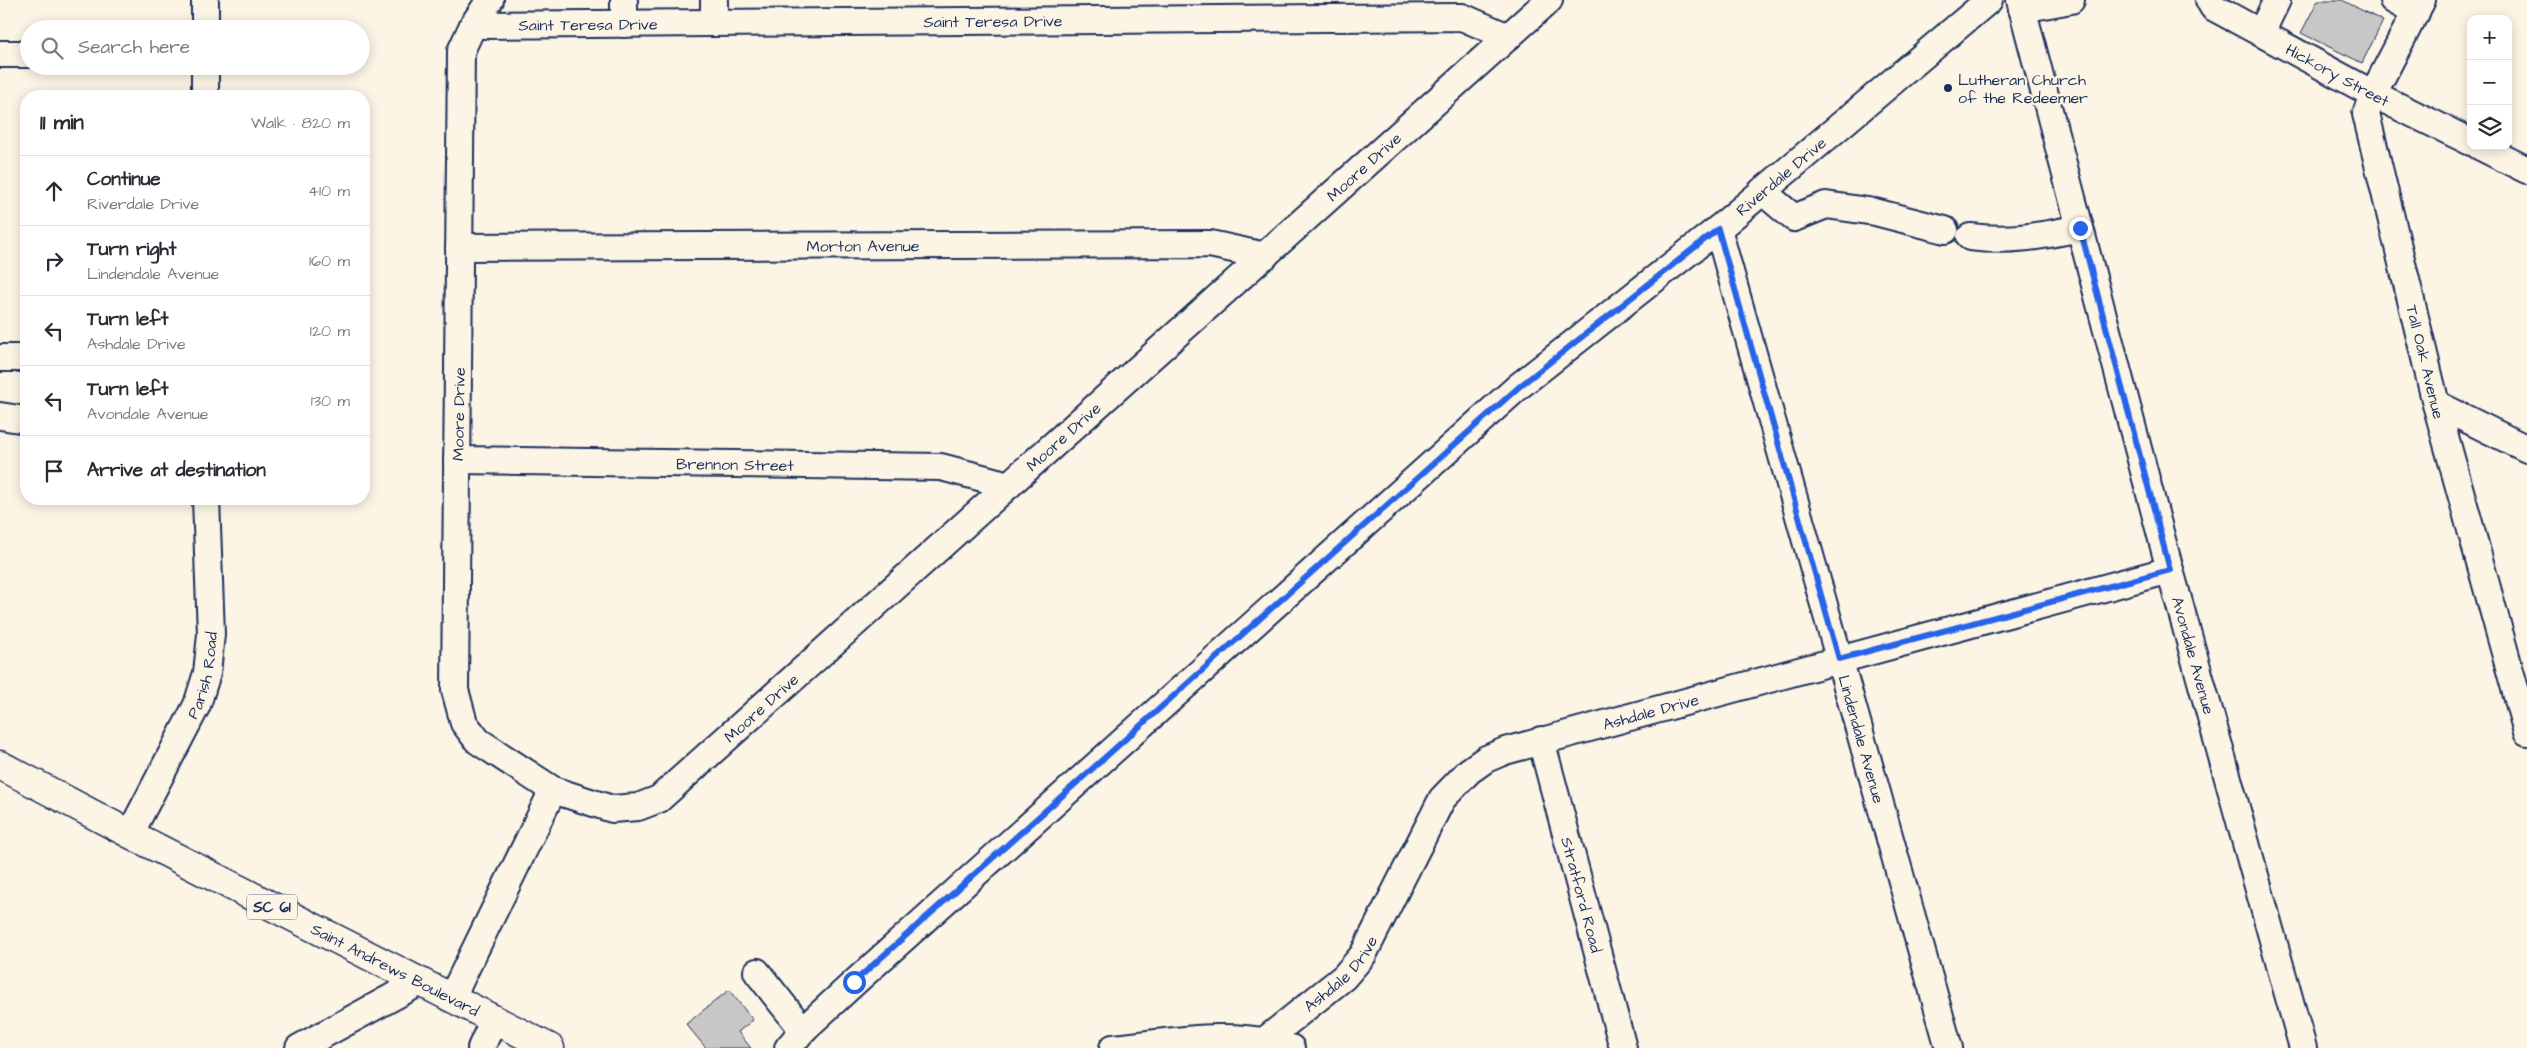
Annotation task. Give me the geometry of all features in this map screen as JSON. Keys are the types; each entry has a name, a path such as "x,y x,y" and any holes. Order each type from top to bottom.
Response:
{"main road":[{"name":"Saint Andrews Boulevard","path":"0,765 130,834 550,1048"}],"street":[{"path":"205,20 206,0"},
{"name":"Moore Drive","path":"490,0 473,25 461,51 455,690 464,723 478,741 552,790 612,809 638,807 659,799 1550,0"},
{"name":"Riverdale Drive","path":"796,1039 1520,386 1718,229 1989,0"},
{"path":"2021,4 2071,0"},
{"name":"Hickory Street","path":"2209,0 2213,7 2373,94 2467,140"},
{"path":"2261,33 2277,0"},
{"path":"2393,0 2419,6"},
{"name":"Avondale Avenue","path":"2021,4 2170,570 2303,1048"},
{"name":"Tall Oak Avenue","path":"2419,6 2373,94 2366,114 2436,404 2527,732"},
{"name":"Saint Teresa Drive","path":"473,25 624,12 1462,8 1508,37"},
{"path":"0,54 20,54"},
{"path":"205,75 205,90"},
{"path":"2487,150 2527,170"},
{"path":"1762,191 1794,218 1826,205 1875,212 1945,230"},
{"path":"1970,237 1995,240 2024,239 2080,228"},
{"name":"Lindendale Avenue","path":"1718,229 1948,1048"},
{"name":"Morton Avenue","path":"459,246 1210,244 1265,256"},
{"path":"0,358 20,358"},
{"path":"2436,404 2527,449"},
{"path":"0,416 20,419"},
{"name":"Brennon Street","path":"457,460 941,467 1009,485"},
{"name":"Parish Road","path":"130,834 196,705 207,673 211,634 206,505"},
{"name":"Ashdale Drive","path":"1263,1042 1344,977 1363,955 1442,799 1469,771 1486,759 1541,740 2170,570"},
{"name":"Stratford Road","path":"1541,740 1623,1048"},
{"path":"452,997 552,790"},
{"path":"757,972 796,1039"},
{"path":"299,1048 420,982"},
{"path":"481,1048 494,1019"},
{"path":"1113,1048 1220,1037 1263,1042 1292,1048"}],"building":[{"path":"2318,0 2342,0 2383,21 2362,63 2301,33"},
{"path":"729,990 753,1020 738,1032 751,1048 706,1048 686,1024"}],"place":[{"name":"Lutheran Church of the Redeemer","path":"1948,88"}],"route":[{"path":"854,982 1520,386 1718,229 1839,659 2170,570 2080,228"}]}
